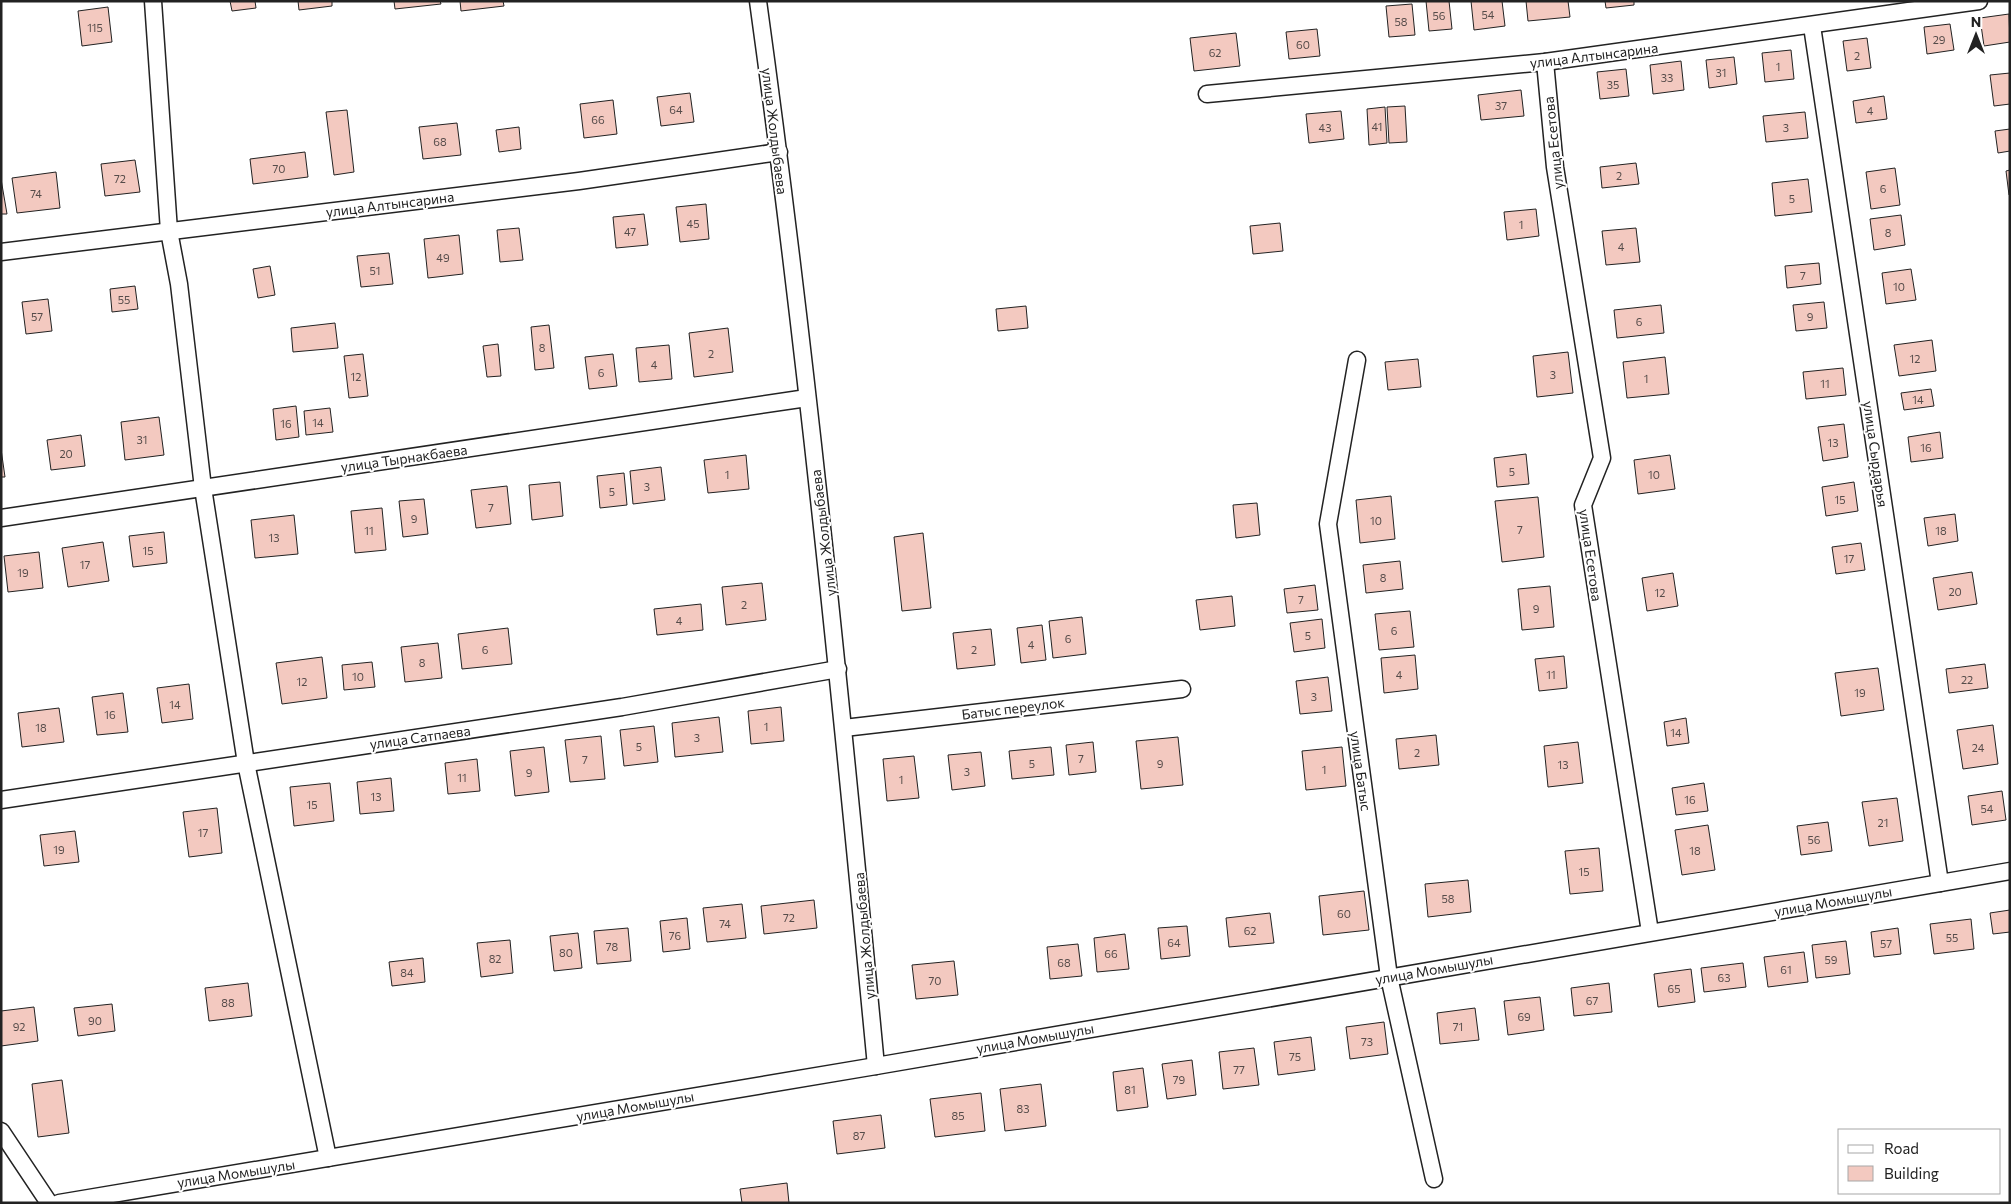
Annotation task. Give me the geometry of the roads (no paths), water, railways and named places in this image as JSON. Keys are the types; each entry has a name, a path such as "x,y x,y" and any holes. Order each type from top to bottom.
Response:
{"street":[{"path":"153,1 170,231 179,284 203,488 246,763 328,1158"},
{"name":"улица Жолдыбаева","path":"758,1 779,152 838,668 876,1066"},
{"name":"улица Алтынсарина","path":"1207,94 1545,62 1812,26 1979,1"},
{"name":"улица Сырдарья","path":"1812,26 1940,883"},
{"name":"улица Есетова","path":"1545,62 1554,167 1602,458 1583,505 1650,932"},
{"name":"улица Алтынсарина","path":"1,252 580,181 779,152"},
{"name":"улица Батыс","path":"1357,360 1328,524 1389,976 1434,1179"},
{"name":"улица Тырнакбаева","path":"1,518 807,398"},
{"name":"улица Сатпаева","path":"1,800 622,707 838,668"},
{"name":"Батыс переулок","path":"844,728 1182,688"},
{"name":"улица Момышулы","path":"59,1203 876,1066 1389,976 2010,871"},
{"path":"1,1131 49,1203"}]}
